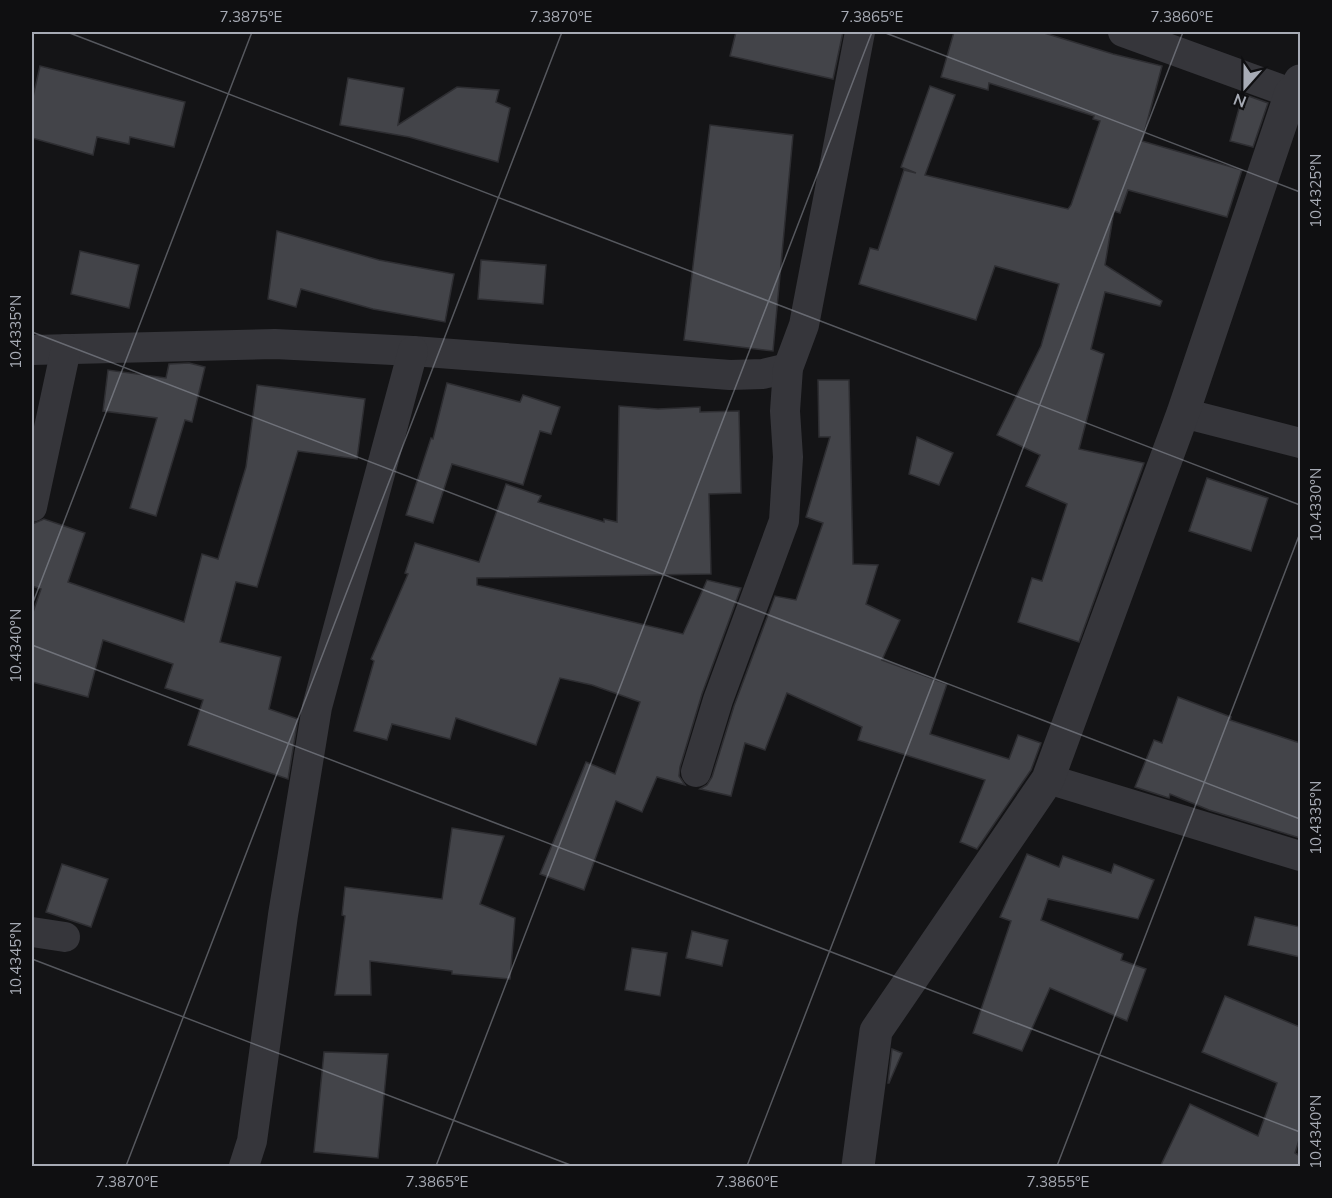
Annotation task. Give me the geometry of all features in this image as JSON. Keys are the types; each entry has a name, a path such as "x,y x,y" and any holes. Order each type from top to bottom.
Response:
{"street":[{"path":"696,772 718,700 784,521 788,457 788,368 804,325 860,32"},
{"path":"858,1167 876,1031 1048,779 1183,413 1297,87 1123,32"},
{"path":"32,350 275,344 413,351 730,375 763,374 788,368"},
{"path":"32,507 66,348"},
{"path":"244,1167 252,1141 283,915 317,707 413,351"},
{"path":"1183,413 1300,443"},
{"path":"1048,779 1300,856"},
{"path":"32,932 65,937"}],"building":[{"path":"736,32 843,32 833,79 730,56"},
{"path":"954,32 1041,32 1162,66 1142,141 1242,170 1227,217 1128,190 1120,213 1114,211 1105,265 1162,301 1160,306 1105,292 1091,349 1104,354 1079,449 1144,463 1079,642 1018,622 1032,578 1042,581 1067,504 1026,486 1040,455 997,435 1041,346 1059,284 995,266 976,320 859,284 870,248 878,250 904,170 916,173 901,167 930,86 955,95 925,175 1068,209 1071,205 1100,121 1093,119 1094,116 989,83 988,90 941,77"},
{"path":"40,66 185,102 174,147 130,137 129,144 97,137 93,155 32,138 32,101"},
{"path":"348,78 404,88 398,125 457,87 499,90 496,102 510,108 498,162 409,137 340,125"},
{"path":"1243,94 1268,103 1253,147 1230,141"},
{"path":"710,125 793,135 773,351 684,340"},
{"path":"277,231 379,260 454,274 445,322 373,309 301,289 296,307 268,299"},
{"path":"80,251 139,265 129,308 71,294"},
{"path":"481,260 546,265 543,304 478,299"},
{"path":"189,363 205,367 192,422 185,420 156,516 130,508 157,418 103,411 108,370 166,378 169,364"},
{"path":"818,380 849,380 853,564 878,565 866,604 900,620 882,660 947,684 930,734 1009,759 1018,735 1041,743 1031,770 977,849 960,842 985,780 858,740 862,727 787,693 765,750 745,743 731,796 700,789 707,785 712,777 734,706 775,596 796,600 823,523 806,517 830,437 819,437"},
{"path":"447,383 520,402 523,395 560,407 551,434 540,431 523,485 452,464 433,523 406,515 431,438 433,439"},
{"path":"257,385 365,399 357,459 298,451 257,587 236,582 220,642 281,657 269,709 298,719 288,779 188,745 203,700 165,688 173,664 103,640 88,697 32,682 32,615 41,589 32,586 32,524 44,519 85,533 68,582 184,622 202,554 218,559 246,467"},
{"path":"619,406 658,409 700,407 700,412 739,411 741,493 709,494 711,574 477,578 477,585 683,634 707,580 741,588 702,694 680,767 679,776 685,785 657,777 642,812 616,801 584,890 540,874 586,762 615,774 640,702 592,685 560,678 536,745 456,718 450,739 392,724 387,740 354,731 374,661 371,659 408,574 405,573 415,543 479,562 506,484 541,496 538,502 604,522 604,519 617,522"},
{"path":"917,437 953,453 939,485 909,474"},
{"path":"1207,478 1268,498 1251,551 1189,531"},
{"path":"1178,697 1231,717 1230,720 1300,743 1300,838 1209,810 1170,794 1169,798 1135,787 1154,740 1162,743"},
{"path":"452,828 504,836 480,904 515,918 510,979 452,974 452,971 370,961 371,995 335,995 345,916 342,915 345,887 442,899"},
{"path":"1027,854 1059,867 1063,856 1111,873 1114,864 1154,880 1138,919 1048,899 1041,920 1123,954 1121,960 1146,969 1127,1021 1050,988 1022,1051 973,1033 1011,921 1000,917"},
{"path":"62,864 108,879 91,927 46,912"},
{"path":"1255,917 1300,927 1300,957 1248,945"},
{"path":"692,931 728,940 722,966 686,958"},
{"path":"632,948 667,953 660,996 625,990"},
{"path":"1225,996 1300,1027 1300,1137 1295,1153 1300,1156 1300,1167 1160,1167 1190,1104 1258,1136 1277,1083 1202,1052"},
{"path":"892,1049 902,1053 888,1083"},
{"path":"324,1052 388,1054 378,1158 314,1152"}]}
